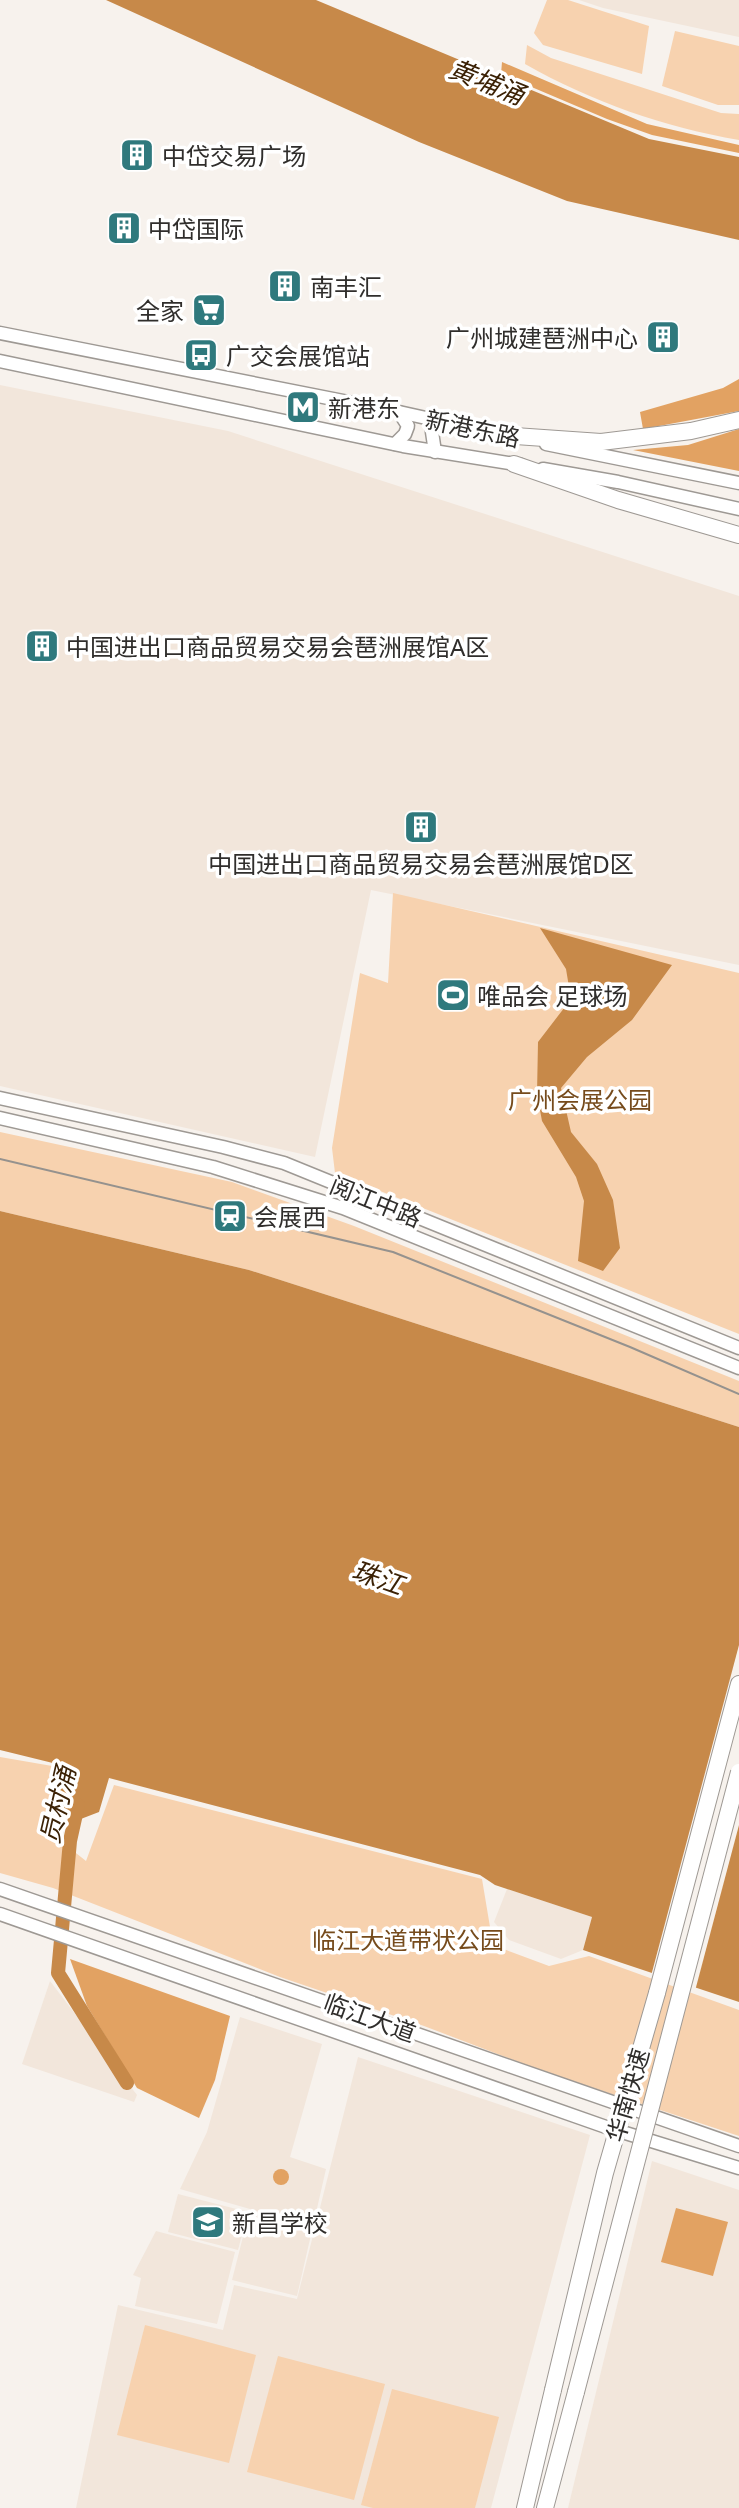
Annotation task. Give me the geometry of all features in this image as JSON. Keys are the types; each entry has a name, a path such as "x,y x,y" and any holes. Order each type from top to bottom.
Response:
{"highway":[{"path":"500,435 601,442 691,431 739,420"},
{"path":"514,464 618,500 739,535"},
{"name":"华南快速","path":"523,2508 531,2488 605,2173 657,1993 739,1684"},
{"name":"华南快速","path":"547,2508 739,1772"}],"main road":[{"name":"新港东路","path":"0,333 400,412 739,483"},
{"name":"新港东路","path":"0,361 395,444 601,478 739,509"},
{"path":"395,444 405,434 408,426 400,412"},
{"path":"435,452 432,432 444,422"},
{"name":"阅江中路","path":"0,1098 284,1163 739,1348"},
{"name":"阅江中路","path":"0,1118 213,1167 289,1189 739,1368"},
{"name":"临江大道","path":"0,1889 739,2146"},
{"name":"临江大道","path":"0,1913 606,2127 739,2168"},
{"path":"301,2018 292,2009 291,2001 293,1996 305,1994"}],"shaded area":[{"path":"579,0 739,0 739,37 603,8"},
{"path":"502,62 647,124 739,145 739,153 652,135 607,119 501,74"},
{"path":"739,379 739,411 643,429 640,412 723,388"},
{"path":"0,385 228,431 739,596 739,965 371,890 315,1157 0,1086"},
{"path":"739,429 739,471 633,450 688,445"},
{"path":"507,1889 592,1917 583,1950 561,1959 509,1940 494,1922"},
{"path":"70,1959 230,2016 215,2080 199,2118 137,2088 87,2006"},
{"path":"50,1981 137,2095 134,2102 22,2064"},
{"path":"240,2017 322,2044 290,2157 326,2169 297,2296 232,2280 250,2209 180,2189 207,2132"},
{"path":"358,2057 590,2135 491,2508 76,2508 118,2305 223,2330 234,2285 297,2299"},
{"path":"652,2161 739,2190 739,2508 568,2508"},
{"path":"281,2169 289,2177 281,2185 273,2177"},
{"name":"新昌学校","path":"178,2194 248,2212 238,2250 168,2232"},
{"path":"676,2208 728,2222 713,2276 661,2262"},
{"path":"156,2231 235,2252 217,2324 135,2306 141,2278 133,2275"}],"green space":[{"path":"547,0 568,0 649,26 642,74 543,45 534,33"},
{"path":"675,31 739,46 739,105 718,105 662,86"},
{"path":"527,45 551,58 721,113 739,114 739,140 656,120 576,90 525,64"},
{"name":"广州会展公园","path":"393,893 739,973 739,1334 335,1173 332,1148 360,973 388,983"},
{"path":"0,1132 232,1182 354,1226 739,1381 739,1427 249,1270 0,1211"},
{"name":"临江大道带状公园","path":"0,1757 58,1767 52,1834 86,1861 114,1785 482,1879 493,1945 549,1966 589,1956 739,2010 739,2136 545,2072 424,2026 280,1977 53,1888 0,1873"},
{"path":"145,2325 256,2355 229,2463 117,2435"},
{"path":"278,2356 385,2384 354,2500 247,2472"},
{"path":"392,2389 499,2417 475,2508 373,2508 361,2505"}],"water":[{"name":"黄埔涌","path":"106,0 316,0 649,139 739,157 739,240 567,201 419,142"},
{"path":"540,928 672,965 632,1020 587,1057 561,1088 571,1132 597,1164 613,1200 620,1248 603,1271 578,1261 584,1201 576,1177 542,1121 537,1094 538,1042 571,999 566,969"},
{"name":"珠江","path":"0,1211 249,1270 739,1427 739,2002 583,1950 592,1917 495,1885 480,1875 109,1778 99,1812 73,1822 57,1802 65,1766 0,1750"}],"pier":[{"path":"739,1645 739,1825 695,1991 651,1976"}],"waterway":[{"name":"员村涌","path":"78,1805 70,1841 58,1973 127,2083"}],"tram line":[{"path":"0,1159 393,1252 739,1394"}],"place":[{"name":"中岱交易广场","path":"137,155"},
{"name":"中岱国际","path":"124,228"},
{"name":"南丰汇","path":"285,286"},
{"name":"全家","path":"209,310"},
{"name":"广州城建琶洲中心","path":"663,337"},
{"name":"广交会展馆站","path":"201,355"},
{"name":"新港东","path":"303,407"},
{"name":"中国进出口商品贸易交易会琶洲展馆A区","path":"42,646"},
{"name":"中国进出口商品贸易交易会琶洲展馆D区","path":"421,827"},
{"name":"唯品会 足球场","path":"453,995"},
{"name":"会展西","path":"230,1216"},
{"name":"新昌学校","path":"208,2222"}]}
